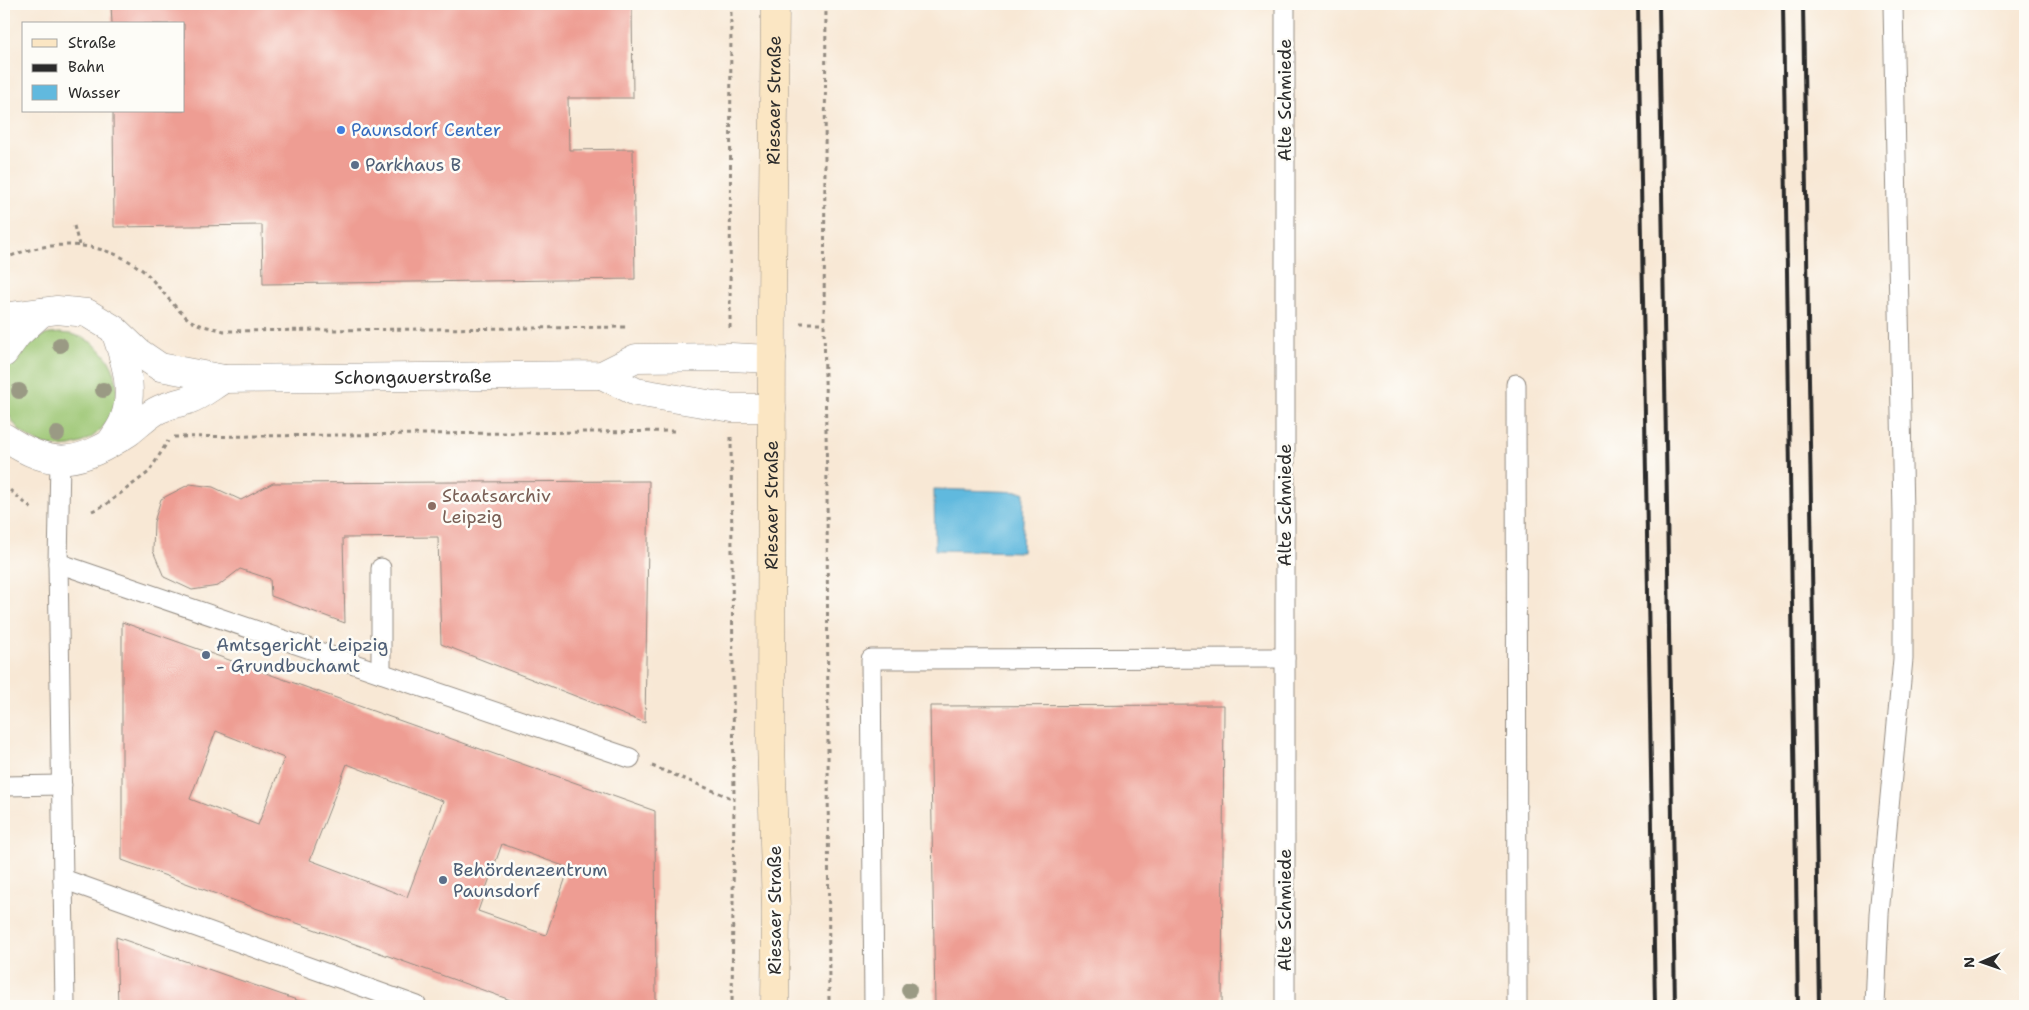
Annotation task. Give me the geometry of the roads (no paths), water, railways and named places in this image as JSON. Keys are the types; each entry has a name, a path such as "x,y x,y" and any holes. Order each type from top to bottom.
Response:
{"main road":[{"name":"Riesaer Straße","path":"775,4 772,358 772,741 776,910 775,1006"}],"street":[{"name":"Schongauerstraße","path":"4,316 57,310 87,313 115,330 138,352 160,367 224,379 602,375 636,358 772,358"},
{"path":"4,352 17,335 42,312"},
{"path":"110,443 123,422 129,397 129,374 115,330"},
{"name":"Schongauerstraße","path":"602,375 636,392 732,408 772,408"},
{"path":"4,437 25,451 60,460 80,458 110,443 155,412 173,403 189,400 224,379"}],"lane":[{"name":"Alte Schmiede","path":"1285,4 1285,1006"},
{"path":"1875,1006 1879,914 1903,659 1903,516 1893,4"},
{"path":"1516,384 1517,1006"},
{"path":"60,460 58,563 65,1006"},
{"path":"58,563 630,758"},
{"path":"381,568 381,673"},
{"path":"874,1006 871,658 1285,658"},
{"path":"4,786 62,785"},
{"path":"63,879 417,1006"}],"water":[{"path":"934,489 1024,492 1022,552 935,550"}],"railway":[{"path":"1638,4 1655,1006"},
{"path":"1659,4 1675,1006"},
{"path":"1783,4 1798,1006"},
{"path":"1803,4 1819,1006"}],"place":[{"name":"Paunsdorf Center","path":"341,130"},
{"name":"Parkhaus B","path":"355,165"},
{"name":"Staatsarchiv Leipzig","path":"432,506"},
{"name":"Amtsgericht Leipzig - Grundbuchamt","path":"206,655"},
{"name":"Behördenzentrum Paunsdorf","path":"443,880"}]}
